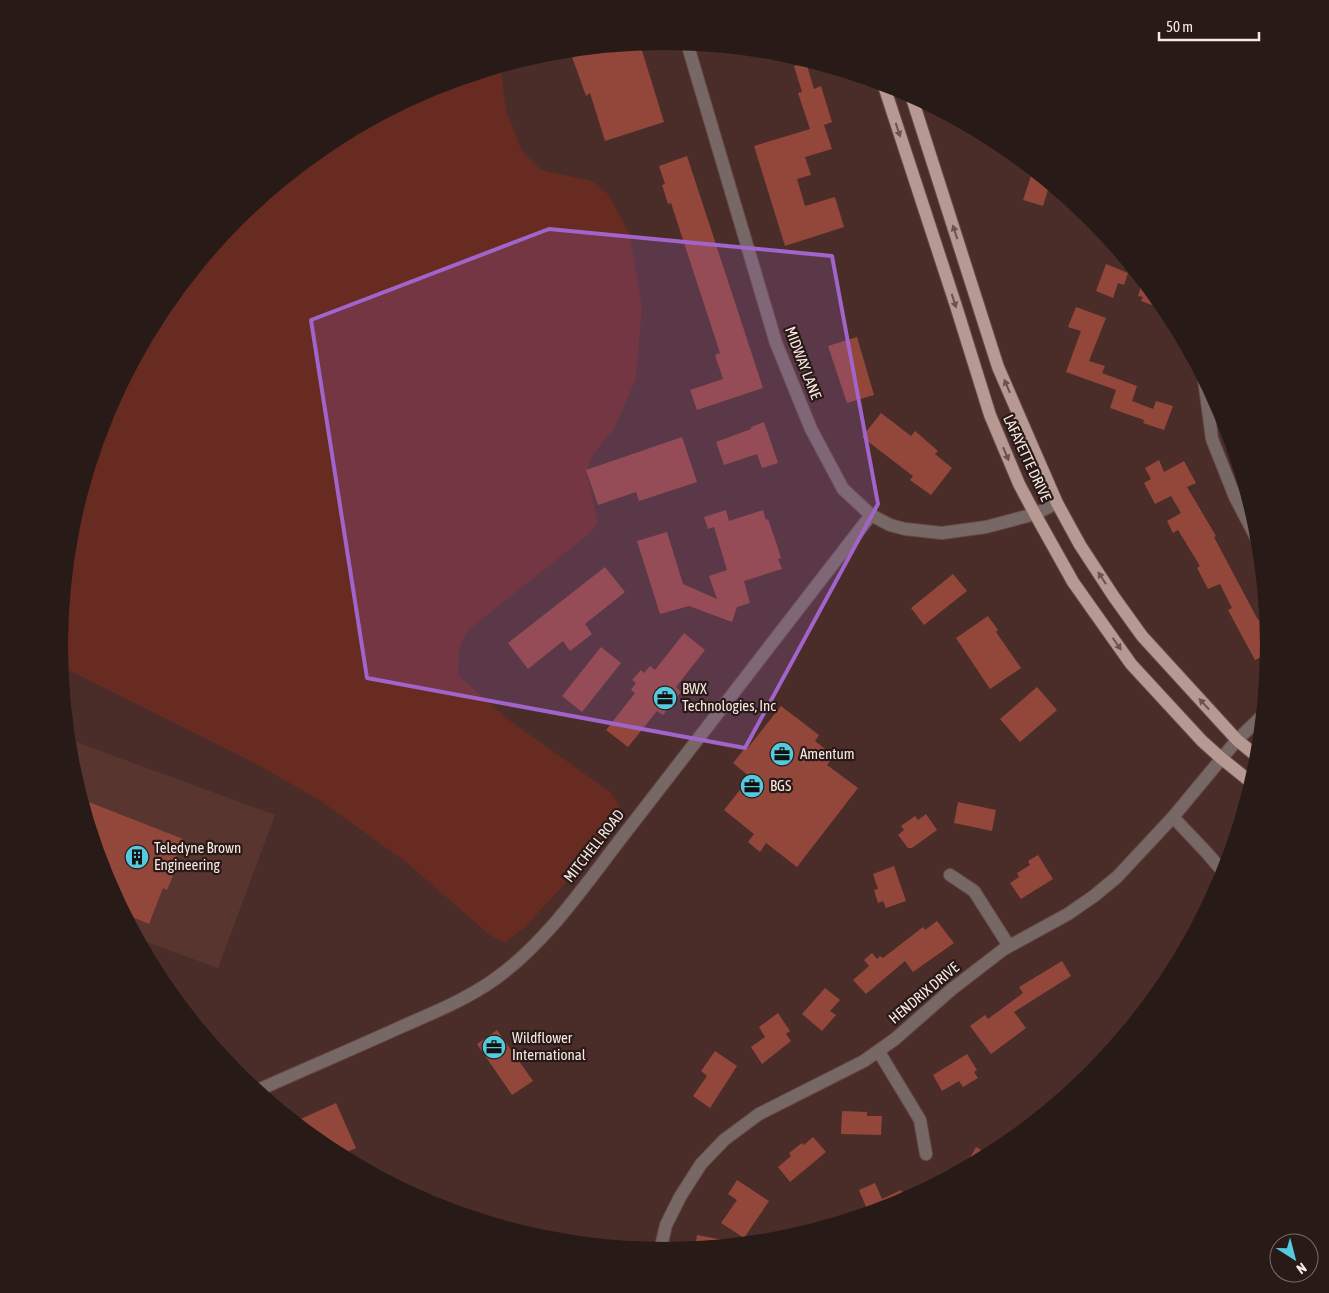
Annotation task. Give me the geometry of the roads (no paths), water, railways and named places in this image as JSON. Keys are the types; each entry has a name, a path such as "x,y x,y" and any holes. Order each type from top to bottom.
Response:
{"main road":[{"name":"LAFAYETTE DRIVE","path":"886,93 990,415 1016,476 1035,514 1073,582 1131,664 1202,741 1246,778"},
{"name":"LAFAYETTE DRIVE","path":"914,105 998,367 1056,503 1109,590 1142,636 1238,740 1252,752"}],"street":[{"name":"MIDWAY LANE","path":"689,51 776,343 811,429 843,489 871,515 890,525 904,529 942,533 986,527 1035,514 1056,503"},
{"path":"1207,399 1212,439 1248,520"},
{"name":"MITCHELL ROAD","path":"263,1088 446,1007 495,979 522,958 544,935 582,888 871,515"},
{"name":"HENDRIX DRIVE","path":"662,1243 666,1225 680,1197 701,1164 724,1140 759,1114 842,1073 878,1052 952,988 1008,946 1068,914 1094,896 1117,877 1173,817 1221,758 1256,722"},
{"path":"1173,817 1219,867"},
{"path":"950,875 974,891 1008,946"},
{"path":"878,1052 920,1120 926,1154"}],"place":[{"name":"BWX Technologies, Inc","path":"665,698"},
{"name":"Amentum","path":"782,754"},
{"name":"BGS","path":"752,786"},
{"name":"Teledyne Brown Engineering","path":"137,857"},
{"name":"Wildflower International","path":"494,1047"}]}
